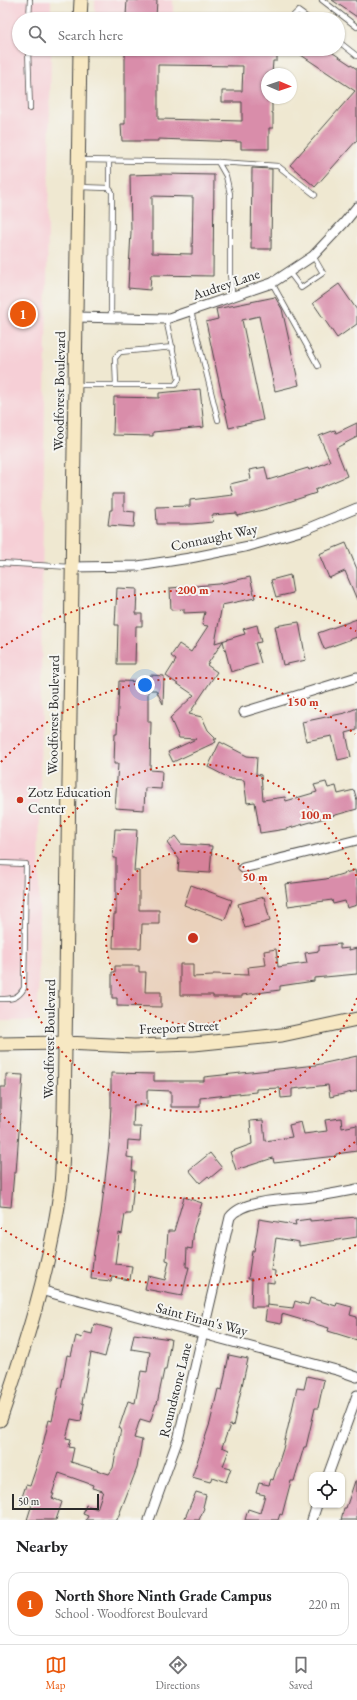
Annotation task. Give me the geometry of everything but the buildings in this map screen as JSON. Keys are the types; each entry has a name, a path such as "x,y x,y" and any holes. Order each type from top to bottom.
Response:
{"main road":[{"path":"80,0 80,12"},
{"name":"Woodforest Boulevard","path":"0,1420 19,1364 40,1290 61,1184 64,1115 71,567 80,56"},
{"name":"Freeport Street","path":"0,1044 134,1046 194,1044 282,1034 357,1019"}],"street":[{"name":"Audrey Lane","path":"76,317 166,319 272,283 312,256 344,223 357,207"},
{"name":"Connaught Way","path":"71,567 138,566 190,558 250,546 304,530 357,508"},
{"path":"244,712 357,677"},
{"path":"243,868 357,840"},
{"name":"Roundstone Lane","path":"149,1520 179,1436 230,1217 234,1212 255,1203 312,1197 357,1189"},
{"name":"Saint Finan's Way","path":"40,1290 204,1333 357,1377"},
{"path":"329,1472 357,1395"},
{"path":"312,1520 316,1508"}],"lane":[{"path":"29,12 30,0"},
{"path":"322,0 338,12"},
{"path":"345,18 357,27"},
{"path":"345,47 357,56"},
{"path":"28,56 30,109"},
{"path":"79,160 218,162 278,166 315,196"},
{"path":"109,160 109,188 112,192 111,318"},
{"path":"218,162 226,176 230,194 230,274 234,297"},
{"path":"78,187 109,188"},
{"path":"289,272 301,288 323,273 312,256"},
{"path":"272,283 318,366"},
{"path":"191,311 218,420"},
{"path":"75,385 175,385 179,379 166,319"},
{"path":"116,385 115,358 120,352 172,347"},
{"path":"0,563 71,567"},
{"path":"0,864 26,864 24,988 14,999 0,999"}],"shaded area":[{"path":"0,0 51,0 51,12 12,12 12,56 51,56 42,579 38,1021 0,1021"},
{"path":"95,0 173,0 173,12 95,12"}],"place":[{"name":"North Shore Ninth Grade Campus","path":"23,314"},
{"name":"Zotz Education Center","path":"20,800"}]}
